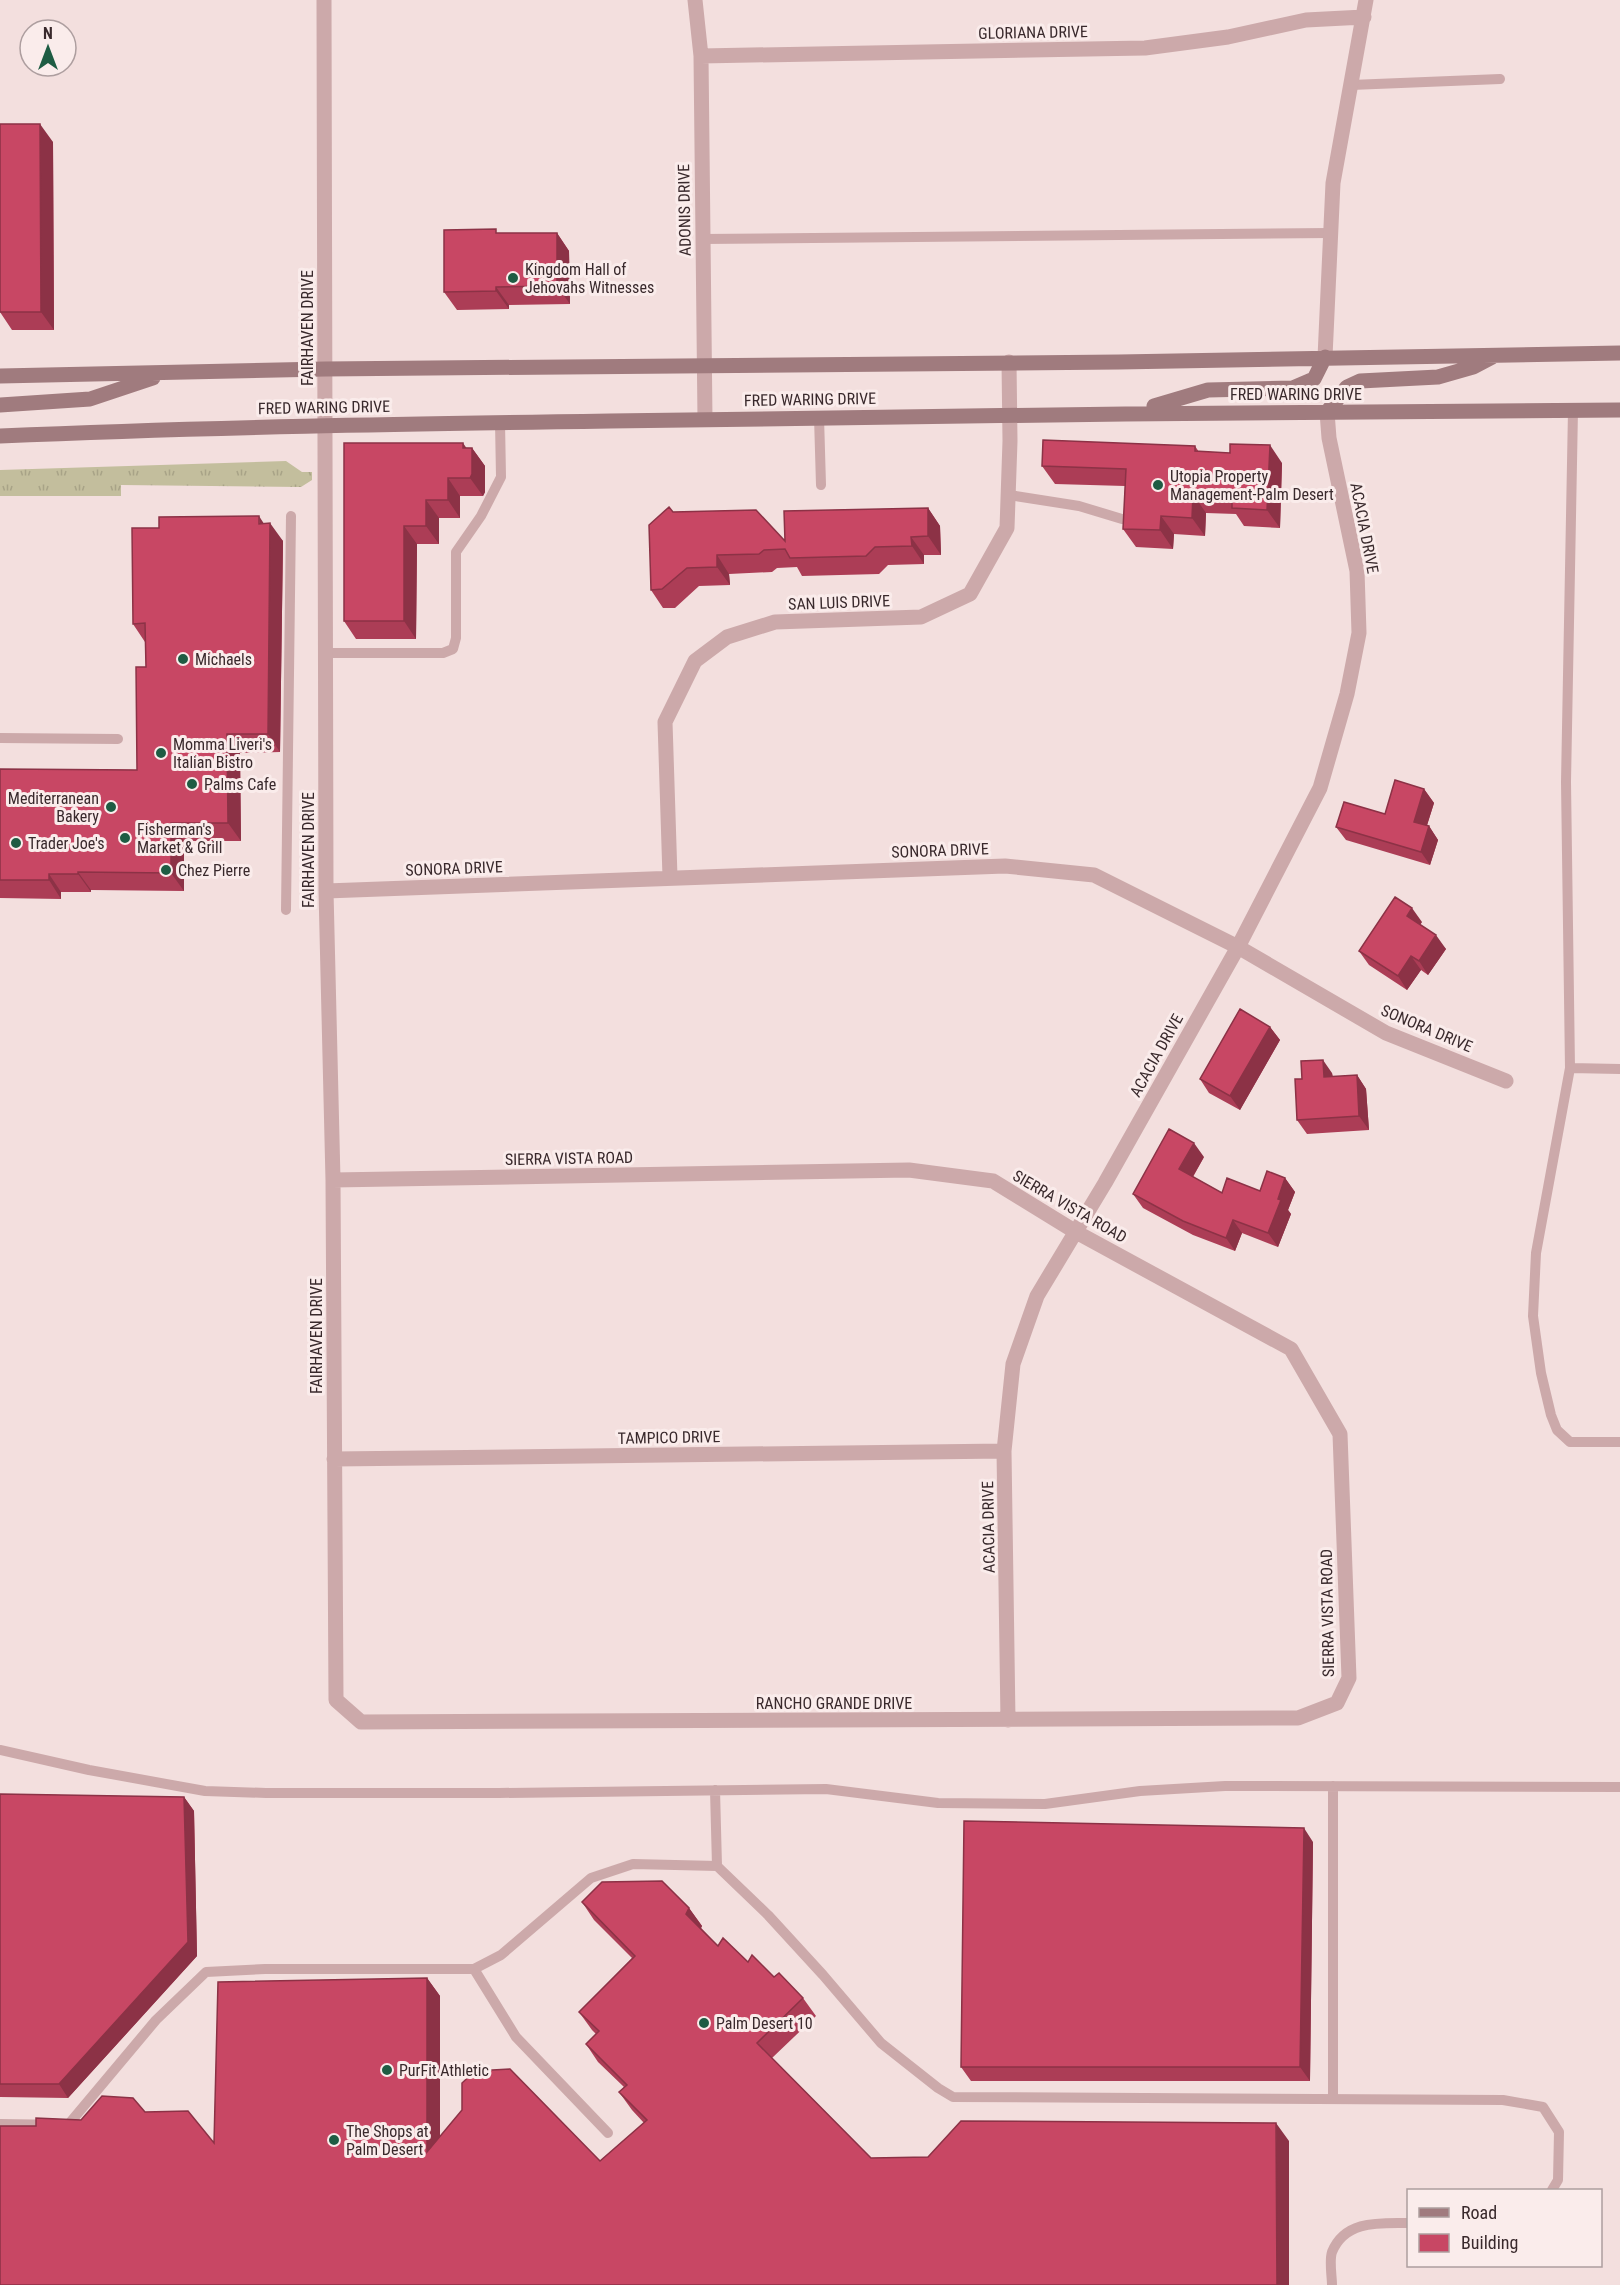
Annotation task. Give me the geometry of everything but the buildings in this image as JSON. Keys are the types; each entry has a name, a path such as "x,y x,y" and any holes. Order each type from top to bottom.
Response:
{"main road":[{"name":"FRED WARING DRIVE","path":"0,376 325,369 1620,353"},
{"path":"1327,412 1347,387 1360,381 1438,377 1473,367 1497,355"},
{"path":"1132,412 1208,390 1293,388 1314,379 1325,357"},
{"path":"0,405 90,399 167,373"},
{"name":"FRED WARING DRIVE","path":"0,436 326,424 1010,413 1620,410"}],"street":[{"name":"FAIRHAVEN DRIVE","path":"324,0 326,891 333,1180 336,1700"},
{"name":"ADONIS DRIVE","path":"695,0 701,56 705,419"},
{"path":"1325,357 1333,183 1366,0"},
{"name":"GLORIANA DRIVE","path":"701,56 1145,48 1228,37 1306,20 1364,17"},
{"name":"SAN LUIS DRIVE","path":"670,877 665,722 695,661 728,638 775,622 921,617 970,594 1007,528 1009,362"},
{"name":"ACACIA DRIVE","path":"1008,1720 1004,1451 1013,1364 1037,1296 1076,1232 1238,947 1320,788 1347,694 1359,633 1357,570 1329,438 1327,412"},
{"name":"SONORA DRIVE","path":"326,891 1005,866 1094,875 1238,947 1386,1033 1506,1081"},
{"name":"SIERRA VISTA ROAD","path":"333,1180 909,1170 993,1181 1076,1232 1291,1348 1340,1434 1349,1678 1337,1703"},
{"name":"TAMPICO DRIVE","path":"334,1459 1004,1451"},
{"name":"RANCHO GRANDE DRIVE","path":"336,1700 361,1722 1298,1718 1337,1703"}],"lane":[{"path":"1351,85 1500,79"},
{"path":"702,239 1330,233"},
{"path":"1573,410 1566,782 1570,1068 1536,1253 1533,1316 1546,1400 1557,1430 1570,1442 1620,1442"},
{"path":"819,417 821,485"},
{"path":"326,653 443,653 453,649 456,638 456,552 481,516 501,477 500,422"},
{"path":"1009,495 1079,506 1122,519"},
{"path":"286,910 291,516"},
{"path":"0,738 118,738"},
{"path":"1570,1068 1620,1069"},
{"path":"0,1750 89,1770 205,1791 266,1793 826,1789 938,1803 1045,1804 1161,1789 1225,1786 1620,1787"},
{"path":"1333,1786 1333,2099"},
{"path":"716,1790 717,1866"},
{"path":"0,2124 68,2125 156,2020 206,1972 474,1969 501,1956 591,1878 633,1864 717,1866 768,1915 823,1975 880,2043 953,2097 1503,2100 1543,2107 1559,2132 1558,2180 1553,2189"},
{"path":"474,1969 516,2037 608,2133"},
{"path":"1332,2285 1332,2254 1346,2231 1371,2223 1407,2223"}],"green space":[{"path":"286,461 302,472 312,472 312,480 301,487 121,485 121,496 0,496 0,470"}],"place":[{"name":"Kingdom Hall of Jehovahs Witnesses","path":"513,278"},
{"name":"Utopia Property Management-Palm Desert","path":"1158,485"},
{"name":"Michaels","path":"183,659"},
{"name":"Momma Liveri's Italian Bistro","path":"161,753"},
{"name":"Palms Cafe","path":"192,784"},
{"name":"Mediterranean Bakery","path":"111,807"},
{"name":"Fisherman's Market & Grill","path":"125,838"},
{"name":"Trader Joe's","path":"16,843"},
{"name":"Chez Pierre","path":"166,870"},
{"name":"Palm Desert 10","path":"704,2023"},
{"name":"PurFit Athletic","path":"387,2070"},
{"name":"The Shops at Palm Desert","path":"334,2140"}]}
